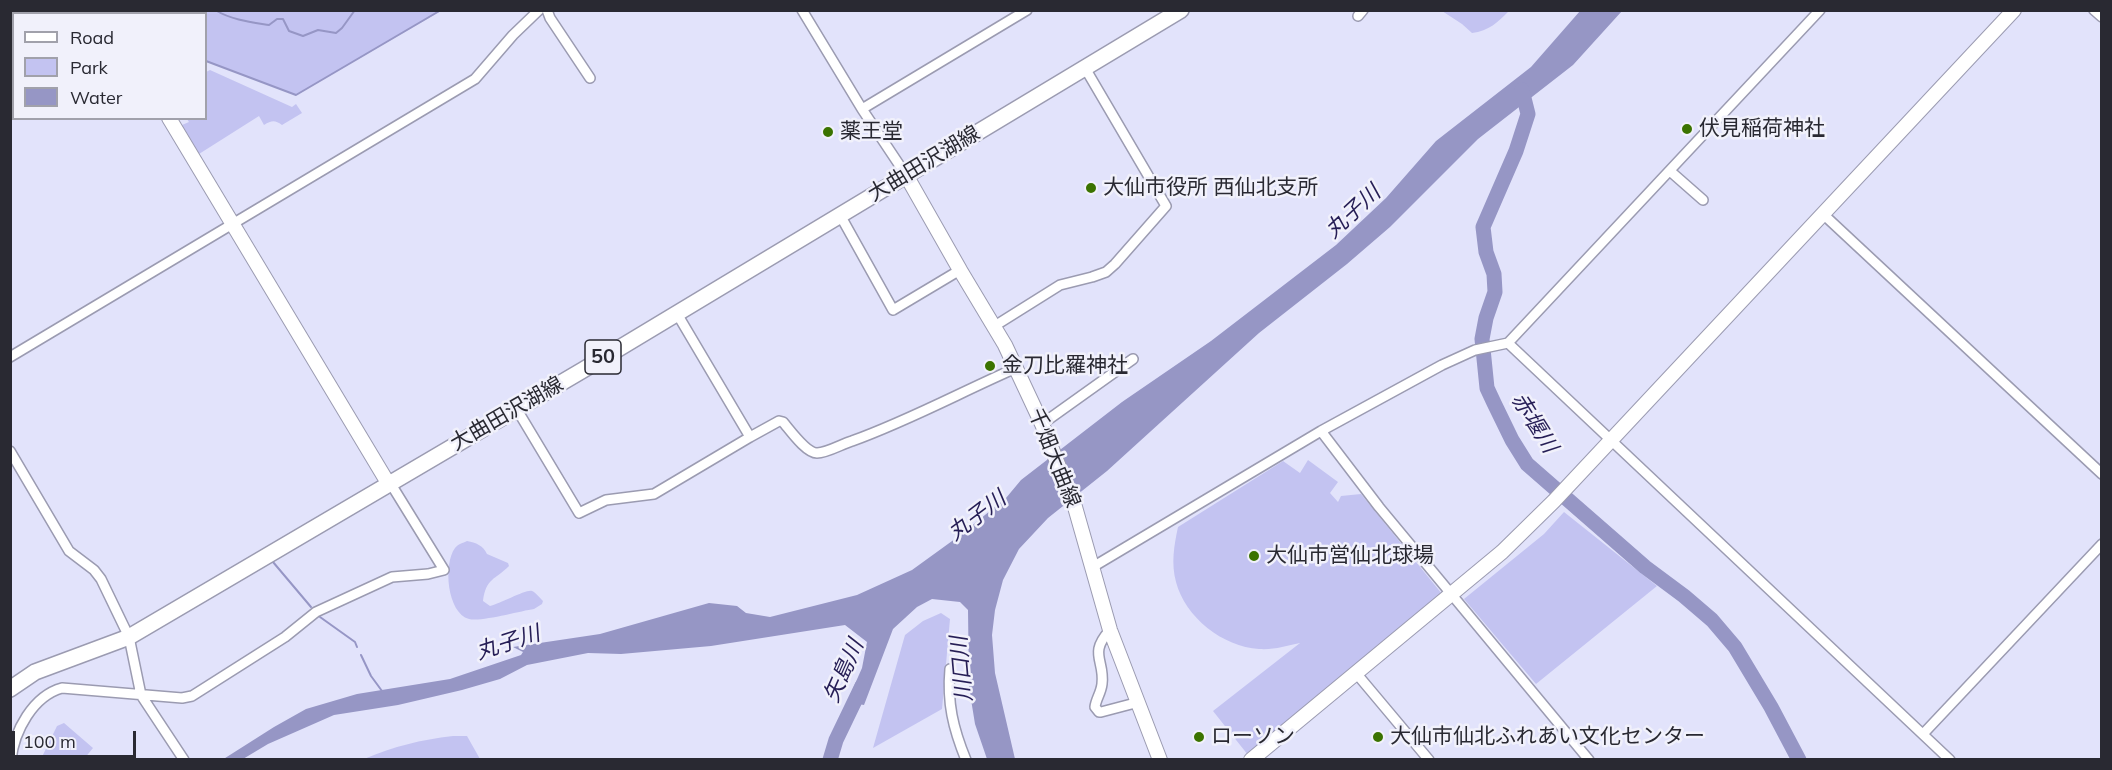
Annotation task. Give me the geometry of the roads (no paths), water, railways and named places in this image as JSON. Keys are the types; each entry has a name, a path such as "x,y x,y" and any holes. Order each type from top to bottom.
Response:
{"main road":[{"name":"大曲田沢湖線","path":"10,689 34,672 129,638 388,483 583,370 1181,10"}],"street":[{"path":"10,357 475,79 513,35 539,10"},
{"path":"547,10 590,78"},
{"path":"802,10 861,109 906,175"},
{"path":"861,109 1027,10"},
{"path":"1091,568 1321,431 1442,364 1475,350 1508,343 1820,10"},
{"path":"1251,759 1502,552 1554,501 2014,10"},
{"path":"2094,10 2102,17"},
{"path":"993,327 1060,285 1106,272 1166,206 1085,68"},
{"path":"11,759 17,735 31,709 52,691 62,688 182,698 192,696 285,637 316,612 392,577 428,574 444,570 388,483 170,120"},
{"path":"1670,171 1703,200"},
{"name":"千畑大曲線","path":"906,175 1005,345 1042,424 1075,507 1110,630 1140,702 1160,759"},
{"path":"1823,214 2102,474"},
{"path":"840,215 894,310 960,270"},
{"path":"676,312 750,437"},
{"path":"1508,343 1948,759"},
{"path":"1042,424 1133,359"},
{"path":"516,408 579,513 606,500 654,494 779,422 783,422 808,449 818,453 922,413 1016,368"},
{"path":"1321,431 1379,507 1589,759"},
{"path":"10,451 69,551 94,570 101,579 129,638 141,695 182,756"},
{"path":"1923,734 2102,544"},
{"path":"1110,630 1099,647 1097,656 1102,680 1095,707 1101,712 1140,702"},
{"path":"950,669 952,722 966,759"},
{"path":"1356,673 1429,759"}],"water":[{"path":"1580,11 1622,11 1573,65 1478,139 1390,227 1259,333 1107,471 1048,518 1019,549 1003,580 995,610 992,635 995,673 1015,759 987,759 975,724 969,687 968,610 960,602 932,599 917,607 893,629 864,705 847,702 862,668 867,642 845,625 711,646 621,654 588,653 527,665 500,679 462,690 398,705 334,715 268,744 243,759 222,760 306,709 357,694 450,679 521,655 523,652 513,647 600,634 709,603 737,606 746,613 770,617 857,595 912,570 959,536 1006,498 1021,480 1122,402 1211,341 1336,245 1386,198 1436,141 1531,67"}],"waterway":[{"path":"215,10 248,22 269,25 277,19 283,19 289,31 303,36 318,30 336,33 355,10"},
{"path":"207,61 296,95 441,10"},
{"name":"赤堰川","path":"1522,90 1528,114 1516,151 1483,227 1486,252 1494,274 1495,292 1482,339 1487,388 1512,440 1527,464 1645,567 1712,620 1735,647 1799,760"},
{"path":"273,562 311,607"},
{"path":"320,617 355,642 357,647"},
{"path":"361,655 371,676 382,691"},
{"name":"矢島川","path":"830,760 836,740 862,686"}],"place":[{"name":"伏見稲荷神社","path":"1687,129"},
{"name":"薬王堂","path":"828,132"},
{"name":"大仙市役所 西仙北支所","path":"1091,188"},
{"name":"金刀比羅神社","path":"990,366"},
{"name":"大仙市営仙北球場","path":"1254,556"},
{"name":"ローソン","path":"1199,737"},
{"name":"大仙市仙北ふれあい文化センター","path":"1378,737"}],"water label":[{"name":"丸子川","path":"1353,212"},
{"name":"丸子川","path":"977,516"},
{"name":"丸子川","path":"508,643"},
{"name":"川口川","path":"962,669"}]}
